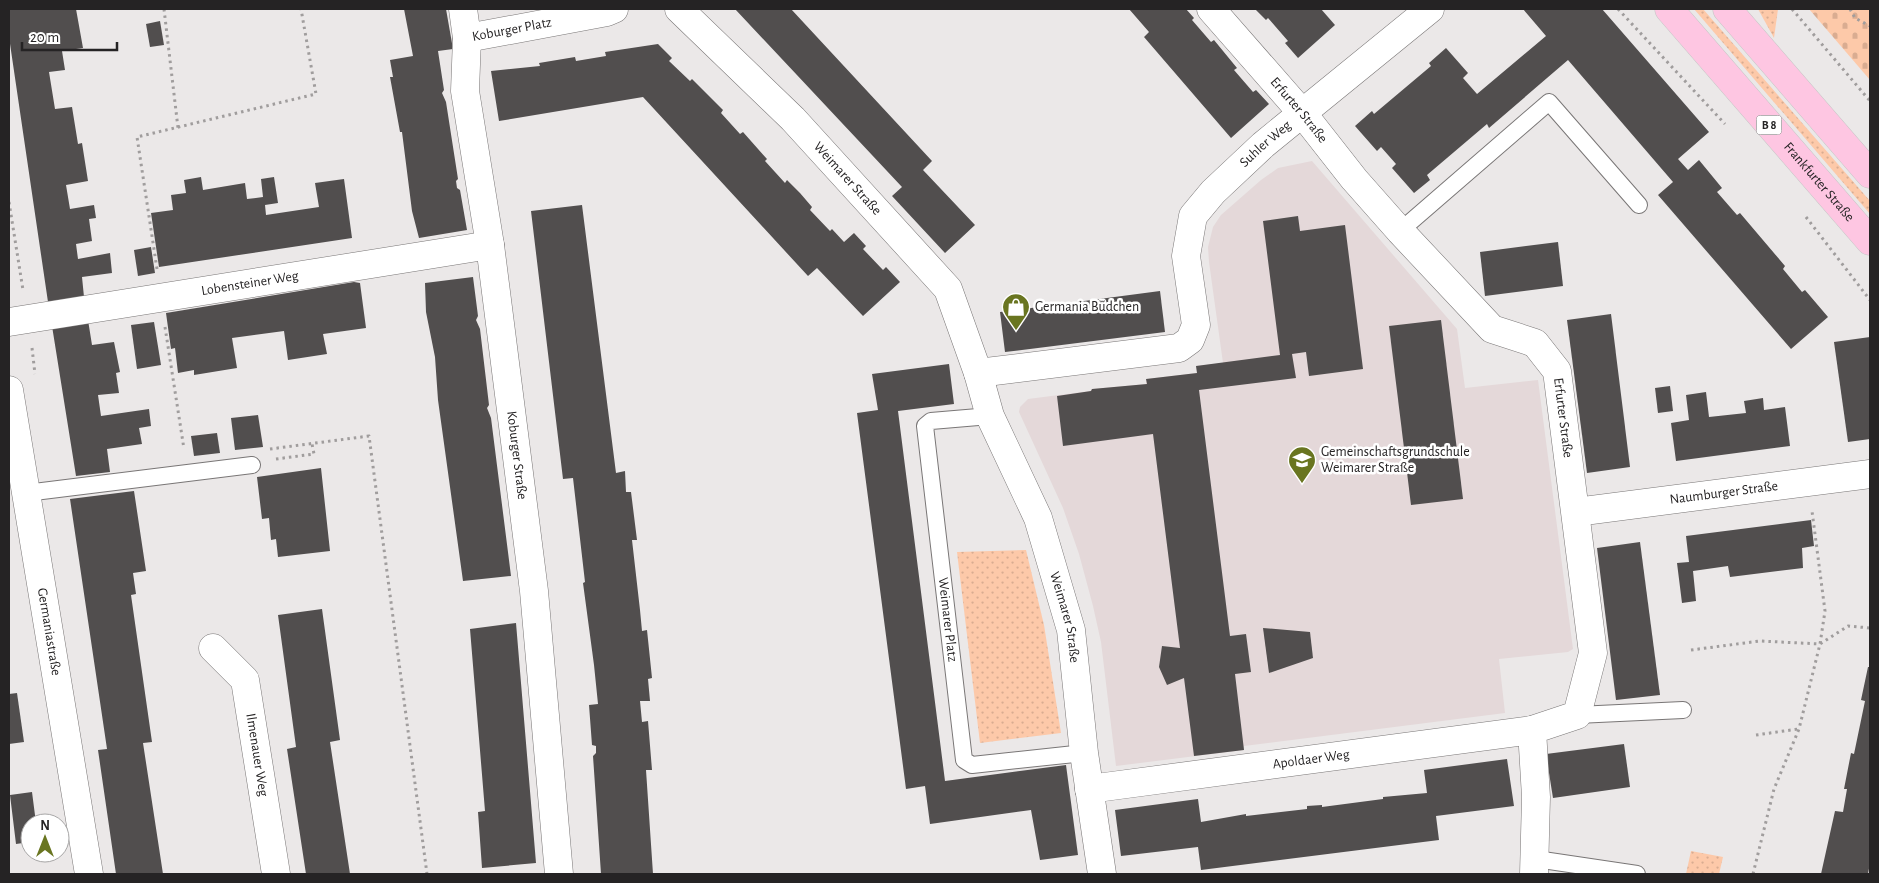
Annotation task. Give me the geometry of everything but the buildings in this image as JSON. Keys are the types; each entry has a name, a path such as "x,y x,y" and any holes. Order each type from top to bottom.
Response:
{"main road":[{"name":"Frankfurter Straße","path":"1669,9 1870,241"},
{"path":"1727,9 1870,174"}],"street":[{"name":"Koburger Platz","path":"462,9 467,38 607,12 614,9"},
{"name":"Weimarer Straße","path":"679,9 793,119 948,289 978,373 990,416 1038,518 1071,630 1084,753 1102,874"},
{"name":"Erfurter Straße","path":"1211,9 1303,114 1354,179 1492,329 1535,343 1557,370 1592,653 1577,715"},
{"name":"Suhler Weg","path":"978,373 1179,348 1190,340 1196,325 1186,256 1193,216 1213,192 1263,146 1430,9"},
{"name":"Koburger Straße","path":"467,38 465,91 490,245 534,591 559,874"},
{"name":"Lobensteiner Weg","path":"9,322 490,245"},
{"name":"Germaniastraße","path":"9,390 89,874"},
{"name":"Naumburger Straße","path":"1576,512 1870,474"},
{"name":"Ilmenauer Weg","path":"213,648 245,680 276,874"},
{"path":"1535,867 1536,797 1532,730 1577,715"},
{"name":"Apoldaer Weg","path":"1089,789 1532,730"}],"lane":[{"path":"1400,231 1549,102 1639,205"},
{"name":"Weimarer Platz","path":"990,416 930,421 925,426 964,760 972,765 1084,753"},
{"path":"26,492 252,465"},
{"path":"1577,715 1683,710"},
{"path":"1535,867 1637,874"}],"path":[{"path":"164,9 178,128"},
{"path":"184,451 137,137 316,94 301,9"},
{"path":"1618,9 1730,128"},
{"path":"1792,9 1870,101"},
{"path":"1850,9 1855,18 1870,26"},
{"path":"1806,216 1870,300"},
{"path":"264,450 369,436 427,874"},
{"path":"252,465 314,454 312,444"},
{"path":"1753,874 1774,788 1799,729 1820,644 1825,611 1808,482"},
{"path":"1690,650 1760,641 1820,644 1848,626 1870,628"},
{"path":"1756,735 1799,729"}],"shaded area":[{"name":"Gemeinschaftsgrundschule Weimarer Straße","path":"1312,161 1457,329 1465,388 1538,380 1573,649 1568,652 1499,659 1505,713 1244,746 1244,750 1116,766 1101,642 1093,606 1079,554 1063,508 1019,412 1020,407 1028,399 1090,391 1092,389 1146,384 1146,379 1197,373 1196,366 1223,363 1209,262 1208,247 1213,227 1221,215 1261,180 1278,168"}],"green space":[{"path":"1694,9 1703,9 1870,201 1870,214"},
{"path":"1758,9 1778,9 1774,38"},
{"path":"1809,9 1870,9 1870,80"},
{"path":"1026,550 1044,625 1061,733 980,743 957,552"},
{"path":"1691,851 1723,857 1719,874 1686,874"}],"place":[{"name":"Germania Büdchen","path":"1016,331"},
{"name":"Gemeinschaftsgrundschule Weimarer Straße","path":"1302,484"}]}
